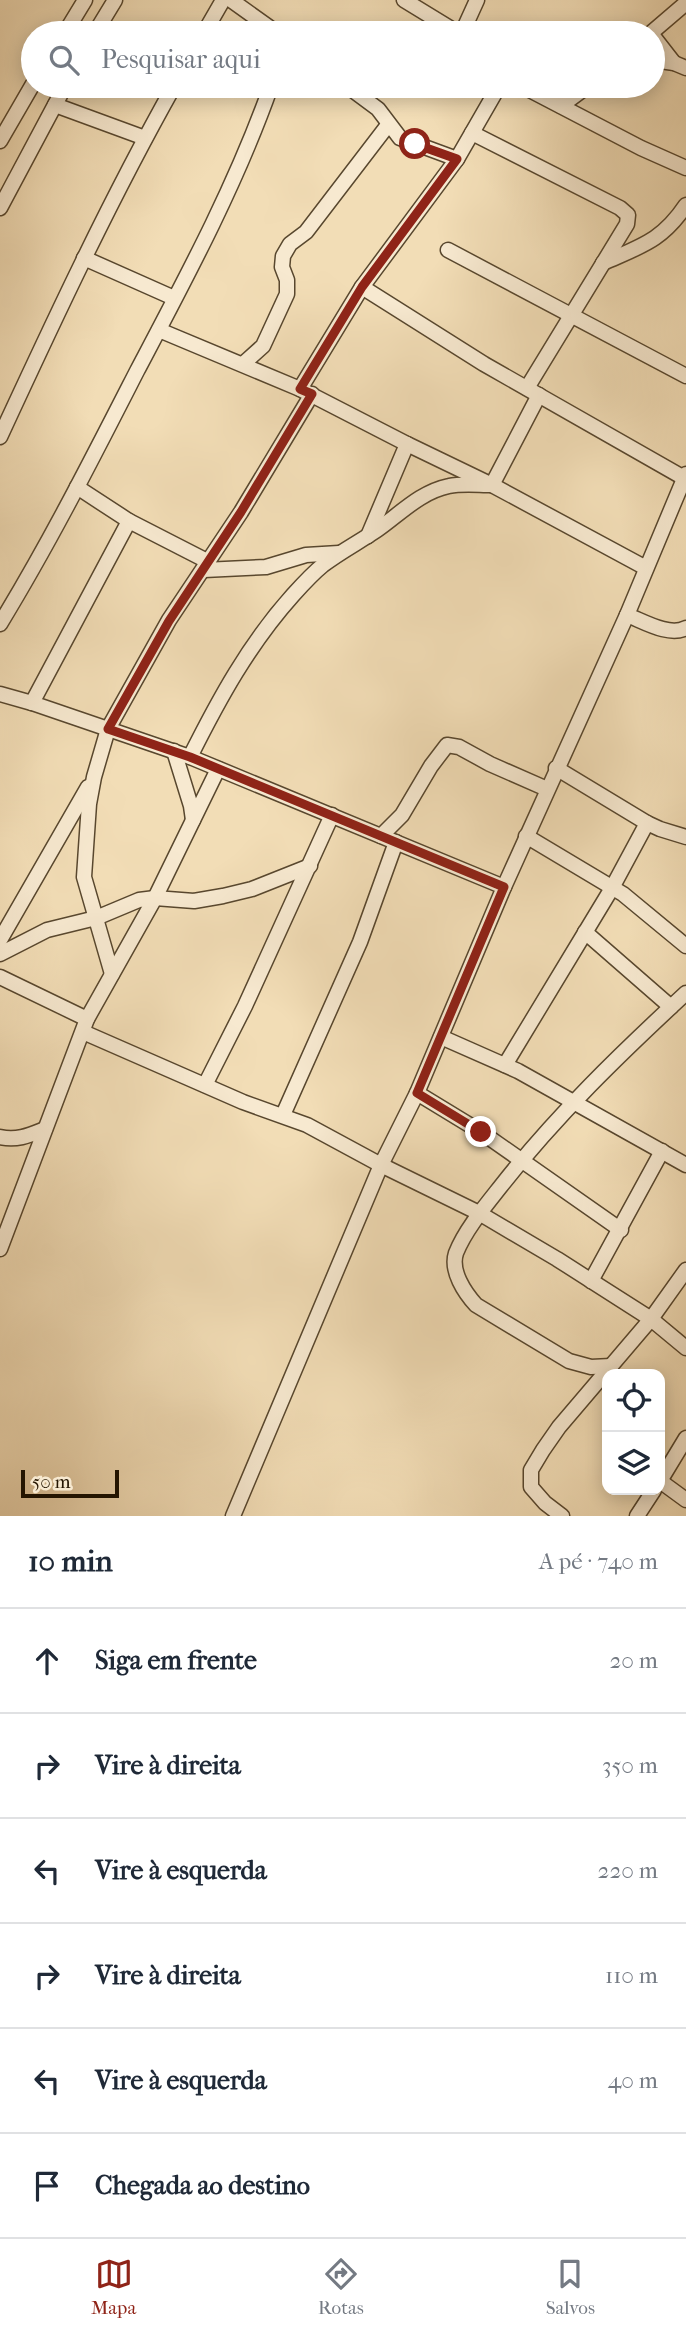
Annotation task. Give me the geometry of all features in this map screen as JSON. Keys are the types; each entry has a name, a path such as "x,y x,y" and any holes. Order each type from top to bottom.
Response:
{"street":[{"path":"72,21 85,0"},
{"path":"102,21 115,0"},
{"path":"404,0 440,21"},
{"path":"466,21 477,0"},
{"path":"214,21 232,1 260,21"},
{"path":"665,22 686,3"},
{"path":"665,48 680,65"},
{"path":"0,142 25,98"},
{"path":"0,208 59,98"},
{"path":"0,437 84,258 167,98"},
{"path":"0,624 42,555 211,228 245,154 266,98"},
{"path":"363,98 378,109 400,138 457,159"},
{"path":"112,974 84,877 89,804 108,729 169,621 207,566 362,287 457,159 492,98"},
{"path":"545,98 641,149 686,169"},
{"path":"561,106 572,98"},
{"path":"55,105 145,138"},
{"path":"243,364 263,346 287,294 287,280 282,267 283,256 290,244 306,232 388,125"},
{"path":"472,133 567,180 628,215 627,224 570,314 492,485"},
{"path":"603,263 657,239 674,224 686,205"},
{"path":"448,250 686,376"},
{"path":"84,258 174,298"},
{"path":"233,1516 381,1165 417,1093 526,835 627,615 685,476 594,429 533,391 484,365 362,287"},
{"path":"159,330 306,392 492,485 646,568"},
{"path":"368,536 407,444"},
{"path":"190,757 221,694 244,656 273,617 321,566 386,524 403,508 434,491 451,485 492,485"},
{"path":"77,487 207,566 265,567 306,555 340,553"},
{"path":"32,703 130,521"},
{"path":"627,615 669,630 680,631 686,628"},
{"path":"0,694 190,757 504,887"},
{"path":"381,836 402,815 447,745 459,747 547,789"},
{"path":"174,751 193,821"},
{"path":"556,768 647,823 686,837"},
{"path":"0,1250 85,1025 155,898 218,769"},
{"path":"0,940 94,776"},
{"path":"205,1085 332,816"},
{"path":"505,1065 612,888 647,823"},
{"path":"526,835 612,888 686,946"},
{"path":"283,1115 360,942 396,842"},
{"path":"0,954 47,930 96,918 139,900 155,898 194,901 223,896 252,890 310,866"},
{"path":"585,932 671,1007"},
{"path":"0,977 85,1025 205,1085 307,1125 479,1213 651,1319 686,1348"},
{"path":"611,1366 591,1367 569,1361 477,1305 465,1293 456,1269 455,1254 479,1213 521,1161 619,1055 686,993"},
{"path":"441,1037 505,1065 576,1102 686,1165"},
{"path":"417,1093 481,1132 621,1230"},
{"path":"0,1137 23,1138 46,1129"},
{"path":"591,1281 663,1151"},
{"path":"562,1516 531,1488 531,1470 559,1427 651,1319 686,1270"},
{"path":"665,1473 686,1438"},
{"path":"665,1485 686,1500"},
{"path":"637,1516 651,1495"}],"route":[{"path":"415,144 457,159 362,287 300,389 312,394 241,512 169,621 108,729 190,757 504,887 417,1093 481,1132"}]}
